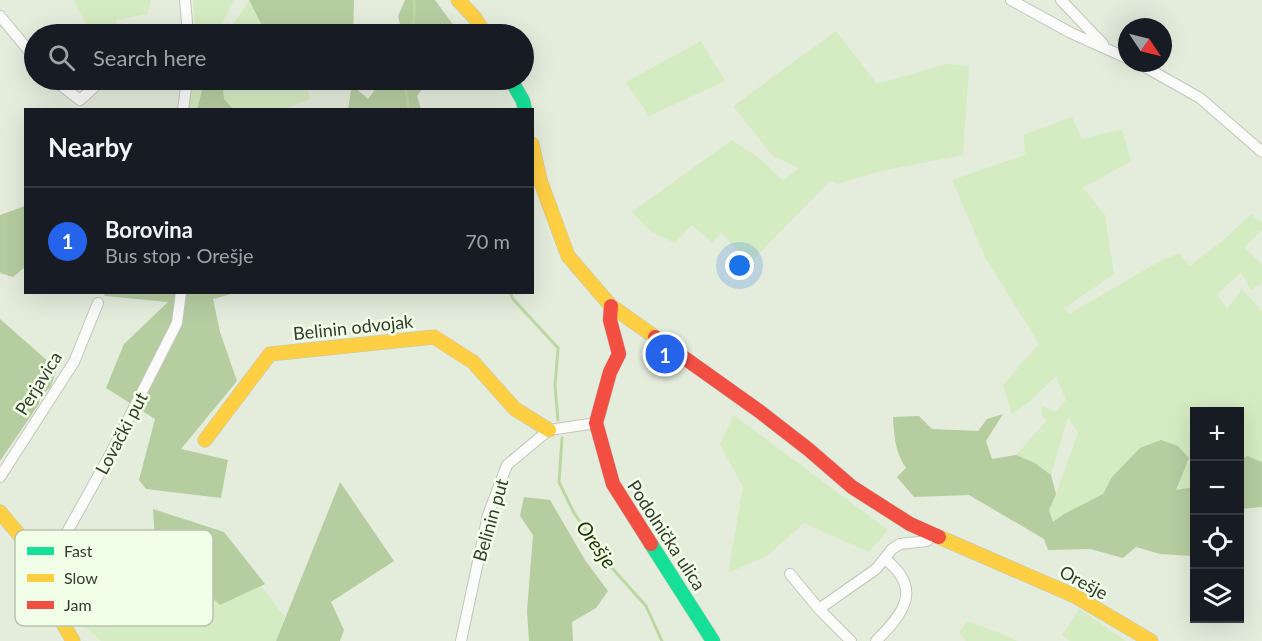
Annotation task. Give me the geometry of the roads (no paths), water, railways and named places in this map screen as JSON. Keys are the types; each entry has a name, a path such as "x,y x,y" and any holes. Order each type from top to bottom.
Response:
{"street":[{"path":"185,0 187,24"},
{"path":"458,0 479,24"},
{"path":"1011,0 1071,33 1118,54"},
{"path":"1061,0 1107,49"},
{"path":"0,16 24,45"},
{"path":"1154,72 1200,98 1262,152"},
{"path":"67,90 80,100 91,90"},
{"path":"183,108 186,90"},
{"path":"517,90 525,108"},
{"name":"Orešje","path":"534,153 540,180 568,256 611,306 759,411 852,487 910,525 1075,596 1151,641"},
{"name":"Lovački put","path":"67,530 111,453 177,323 181,294"},
{"name":"Perjavica","path":"0,477 74,362 98,303"},
{"path":"549,430 596,423 610,372 619,354 610,320 611,306"},
{"name":"Belinin odvojak","path":"205,440 270,354 434,336 473,362 515,409 549,430"},
{"name":"Podolnička ulica","path":"596,423 613,484 713,641"},
{"name":"Belinin put","path":"461,641 488,515 507,465 549,430"},
{"path":"0,512 15,530"},
{"path":"819,609 876,569 892,549 900,543 927,541 933,536"},
{"path":"876,641 891,626 900,612 907,589 904,578 885,559"},
{"path":"790,574 819,609 851,641"},
{"path":"65,626 73,641"}],"waterway":[{"name":"Orešje","path":"413,24 414,0"},
{"name":"Orešje","path":"406,90 409,108"},
{"name":"Orešje","path":"511,294 558,348 555,386 558,420"},
{"name":"Orešje","path":"562,438 559,482 574,513 612,568 646,606 662,641"}],"place":[{"name":"Borovina","path":"665,354"}]}
